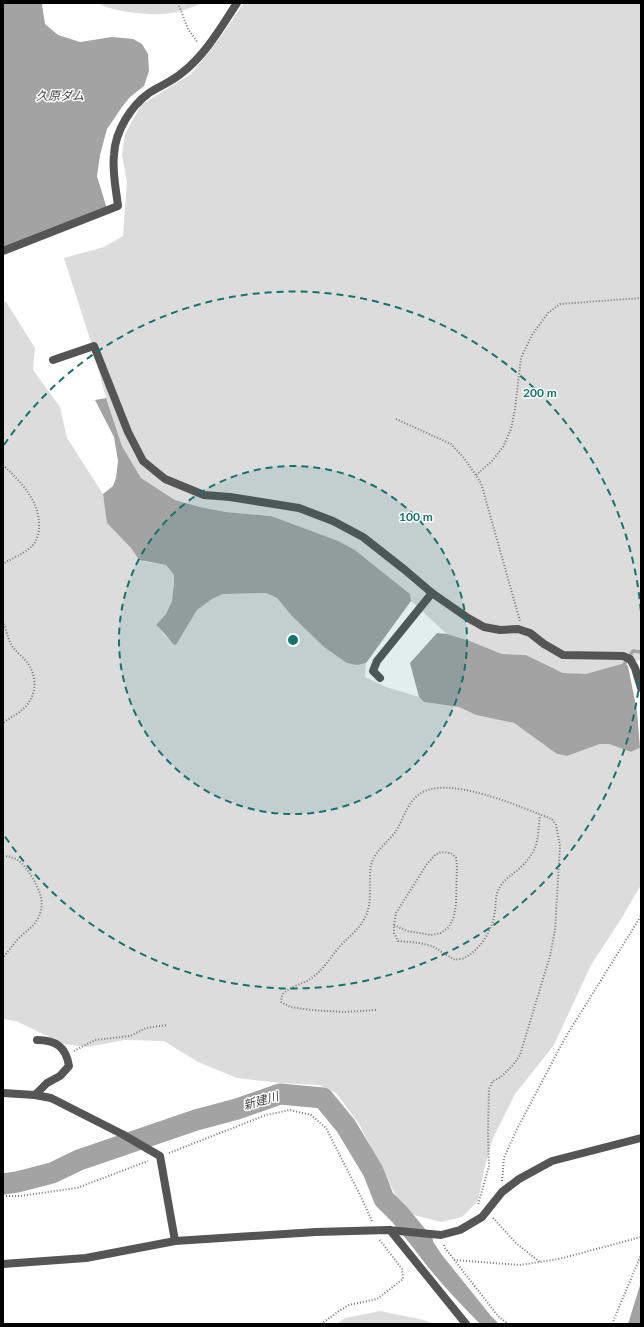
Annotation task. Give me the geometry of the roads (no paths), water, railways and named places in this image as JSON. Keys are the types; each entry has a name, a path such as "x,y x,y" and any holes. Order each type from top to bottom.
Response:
{"street":[{"path":"3,251 118,206 115,186 114,154 120,130 133,108 149,94 182,73 198,59 237,3"},
{"path":"53,360 94,346 128,432 143,461 165,479 204,495 230,497 299,508 333,521 363,537 432,593 468,618 484,627 500,630 518,629 530,633 544,644 563,655 623,656 630,659 636,668 641,688"},
{"path":"380,678 373,671 377,661 432,593"},
{"path":"35,1095 47,1083 60,1076 69,1066 67,1054 59,1045 45,1040 37,1040"},
{"path":"3,1094 35,1095 51,1098 122,1134 160,1156 175,1241"},
{"path":"3,1264 86,1258 175,1241 372,1230 394,1230 441,1235 460,1230 482,1217 502,1192 519,1179 552,1161 641,1138"},
{"path":"394,1230 466,1324"}],"water":[{"name":"久原ダム","path":"3,3 43,3 45,24 58,35 80,42 112,37 133,39 142,44 148,54 149,71 144,86 130,97 107,129 100,155 97,176 107,209 3,249"},
{"path":"106,398 122,446 141,478 175,500 226,512 271,516 338,541 355,550 410,594 411,601 366,663 357,665 347,663 324,647 292,616 277,598 266,593 223,594 212,599 197,610 176,645 173,644 156,625 166,614 172,601 174,575 166,565 139,560 131,548 107,523 103,494 113,486 116,478 118,461 114,437 95,400"},
{"path":"437,633 447,634 470,641 502,654 526,655 563,673 586,674 625,663 628,666 637,711 640,748 631,752 609,744 600,744 567,756 557,754 514,723 476,715 459,707 424,702 419,697 410,663"},
{"path":"397,1221 420,1224 442,1255 499,1324 480,1324 424,1262 414,1249"},
{"path":"641,1282 641,1324 628,1324"}],"waterway":[{"path":"623,666 633,651 641,652"},
{"name":"新建川","path":"3,1184 52,1173 79,1160 196,1120 237,1109 280,1094 323,1098 346,1126 373,1171 384,1199 400,1215 423,1243"}]}
